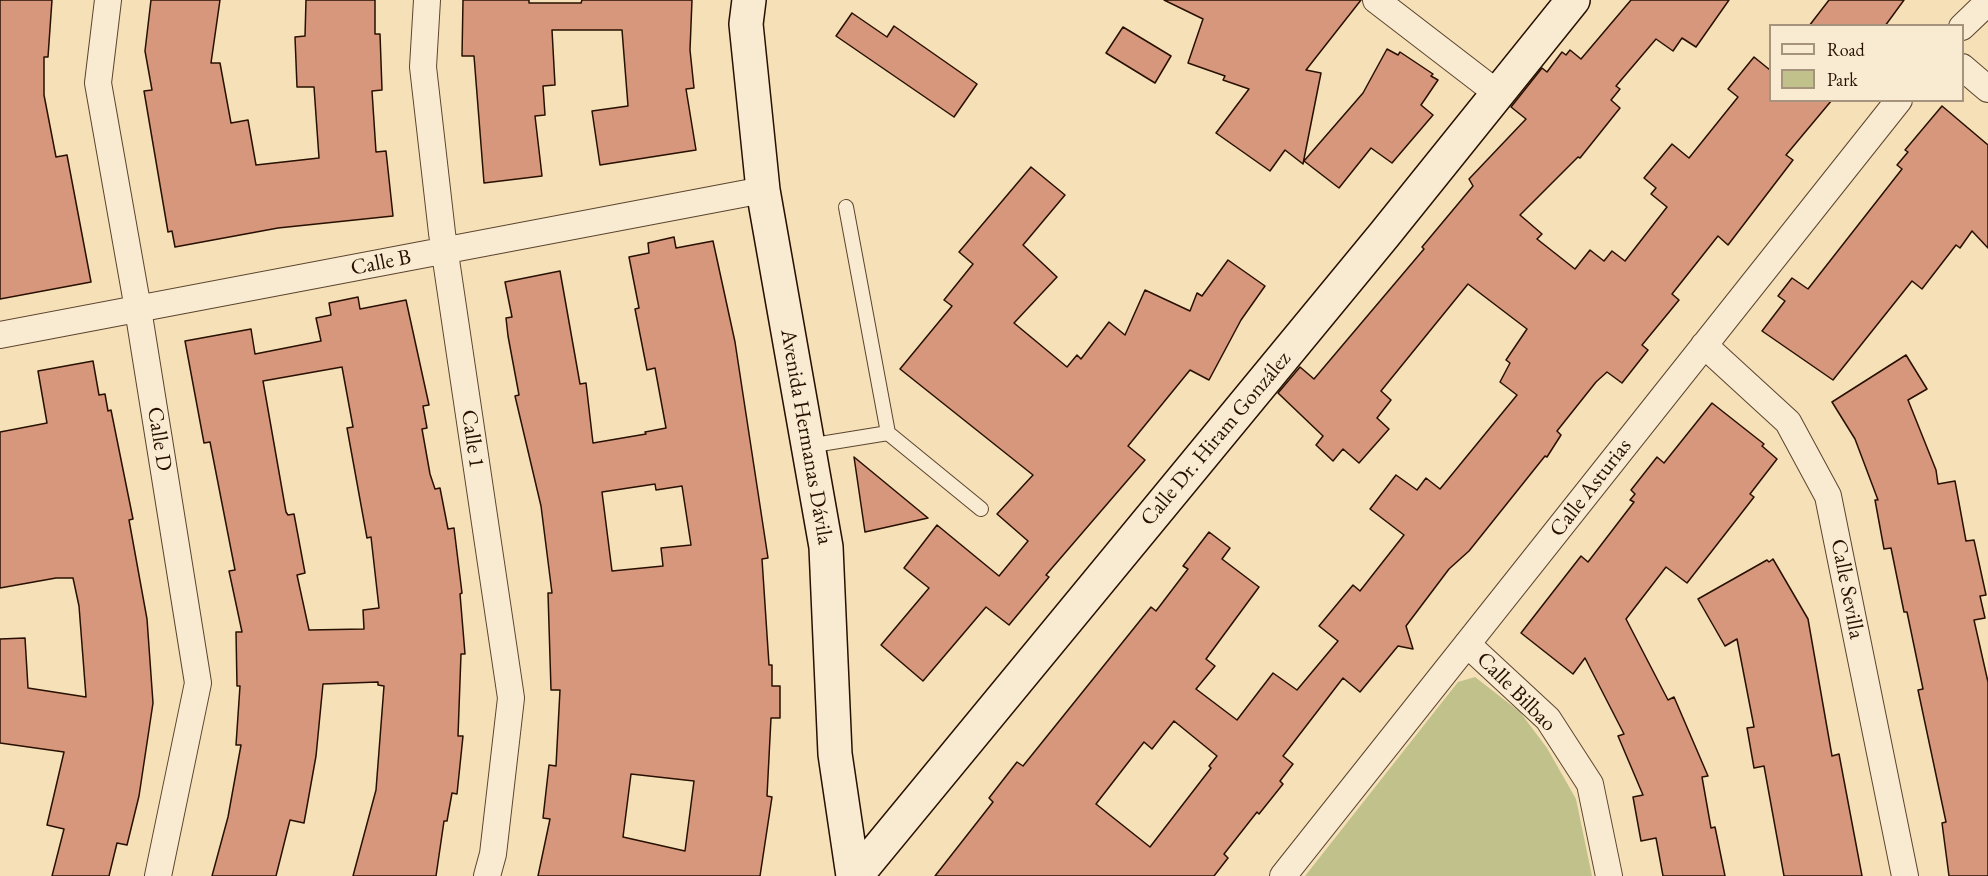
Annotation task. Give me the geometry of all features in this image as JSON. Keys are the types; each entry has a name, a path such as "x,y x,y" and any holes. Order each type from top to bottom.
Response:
{"street":[{"name":"Calle D","path":"108,0 98,83 138,309 198,683 159,876"},
{"name":"Calle 1","path":"428,0 423,67 445,251 511,698 493,854 487,876"},
{"name":"Avenida Hermanas Dávila","path":"749,0 746,24 763,190 826,547 835,754 855,876"},
{"path":"1376,0 1497,93"},
{"name":"Calle Dr. Hiram González","path":"855,876 1384,235 1573,0"},
{"path":"1964,25 1988,2"},
{"path":"1964,69 1988,89"},
{"name":"Calle Asturias","path":"1283,876 1897,102"},
{"name":"Calle B","path":"0,335 763,190"},
{"name":"Calle Sevilla","path":"1704,345 1788,422 1828,496 1905,876"},
{"name":"Calle Bilbao","path":"1467,644 1548,719 1590,784 1608,876"}],"lane":[{"path":"846,207 888,433 981,509"},
{"path":"808,446 888,433"}],"green space":[{"path":"1475,677 1520,712 1547,748 1576,799 1592,876 1305,876 1458,682"}],"building":[{"path":"0,0 52,0 48,57 44,57 44,95 56,157 67,155 91,282 0,299"},
{"path":"151,0 220,0 211,63 220,63 231,123 248,120 256,165 319,158 314,87 297,87 295,37 305,36 306,0 375,0 375,34 380,34 382,90 372,91 376,152 386,151 393,216 278,228 175,247 172,231 168,232 144,91 152,90 145,51"},
{"path":"463,0 581,3 582,0 692,0 690,50 694,88 686,89 696,150 600,165 592,111 628,106 622,30 552,30 555,85 543,86 545,115 535,116 542,176 484,183 474,56 462,56"},
{"path":"1164,0 1361,0 1306,70 1321,73 1303,164 1285,150 1270,171 1216,133 1249,89 1223,80 1225,76 1188,63 1203,19"},
{"path":"1631,0 1729,0 1696,47 1682,38 1673,51 1656,39 1616,86 1620,89 1611,100 1620,108 1580,158 1578,157 1520,215 1542,234 1537,239 1575,269 1590,250 1604,261 1612,251 1625,261 1667,207 1651,194 1656,188 1644,178 1672,144 1689,158 1738,97 1728,89 1754,57 1769,69 1769,102 1830,102 1786,155 1793,160 1728,245 1718,236 1672,294 1679,300 1642,345 1648,350 1622,383 1607,372 1596,382 1557,431 1561,435 1547,457 1545,456 1469,551 1449,569 1406,626 1413,649 1398,646 1360,692 1343,678 1283,756 1293,764 1280,781 1283,784 1259,814 1257,812 1224,854 1228,858 1214,876 935,876 993,802 989,798 1017,762 1023,766 1151,607 1156,611 1188,569 1183,566 1209,532 1230,548 1222,559 1259,587 1206,659 1215,666 1196,689 1237,720 1273,673 1297,690 1338,641 1319,626 1353,585 1360,591 1404,535 1370,509 1396,475 1417,490 1426,478 1440,489 1517,395 1500,382 1510,363 1506,360 1527,329 1468,284 1381,391 1391,400 1377,418 1389,429 1359,463 1343,449 1333,461 1316,445 1323,436 1278,393 1300,367 1314,379 1424,249 1422,247 1473,186 1469,179 1526,119 1511,107 1542,68 1547,72 1562,52 1566,55 1570,50 1581,59","holes":["1174,721 1217,756 1209,766 1211,768 1150,847 1096,804 1144,742 1152,749"]},
{"path":"1829,0 1904,0 1886,24 1811,24"},
{"path":"852,13 887,37 894,26 977,84 954,117 836,36"},
{"path":"1123,27 1171,56 1155,83 1106,53"},
{"path":"1387,49 1398,55 1400,52 1433,74 1431,76 1438,80 1421,105 1433,115 1392,163 1371,148 1339,188 1304,161 1363,93"},
{"path":"1942,106 1988,145 1988,248 1972,231 1960,248 1956,245 1922,289 1912,281 1833,380 1762,331 1785,301 1778,296 1792,278 1808,289 1902,169 1897,165 1908,152 1905,150"},
{"path":"1031,167 1065,195 1023,245 1057,277 1014,323 1067,367 1077,355 1081,359 1109,322 1125,335 1145,290 1190,311 1197,293 1202,296 1228,260 1265,286 1241,320 1209,380 1190,370 1128,446 1145,460 1046,575 1049,577 1009,625 986,607 923,681 881,645 929,588 904,568 937,525 999,576 1028,541 997,514 1033,475 900,369 952,306 944,300 973,264 959,252"},
{"path":"674,237 676,248 713,241 735,342 768,558 762,559 769,665 772,665 772,686 780,686 780,718 771,718 767,796 772,797 760,876 538,876 550,819 543,818 549,765 556,766 560,690 551,690 548,593 552,593 541,506 515,396 519,395 508,336 506,318 512,317 505,282 560,271 580,384 586,383 593,443 646,434 645,432 666,428 655,368 647,370 635,309 639,308 629,257 649,253 648,243","holes":["655,484 656,490 682,486 691,545 661,548 663,566 612,571 602,492","631,774 694,781 685,851 623,837"]},
{"path":"358,297 360,309 406,300 429,405 423,406 427,428 422,429 430,474 435,489 440,488 448,529 454,528 462,593 460,594 465,654 461,654 458,736 463,736 457,794 452,793 447,821 444,821 436,876 353,876 376,790 384,686 378,685 378,682 323,684 316,756 304,823 290,820 276,876 212,876 228,817 241,745 236,745 240,686 237,686 236,632 242,632 229,571 235,570 210,442 204,443 185,341 251,329 255,354 321,341 316,318 331,315 329,303","holes":["342,367 353,427 347,428 367,538 371,537 379,608 363,610 364,629 309,630 297,575 305,573 294,514 288,515 286,512 263,381"]},
{"path":"1906,355 1927,389 1908,400 1936,470 1938,484 1955,481 1966,541 1974,540 1986,595 1980,596 1985,618 1974,620 1988,682 1988,876 1949,876 1942,823 1946,822 1918,690 1923,689 1907,612 1904,612 1891,548 1884,549 1875,500 1878,500 1855,439 1832,402"},
{"path":"93,361 99,395 105,394 108,411 111,410 133,519 129,520 147,619 153,703 139,796 127,845 117,843 109,876 52,876 64,829 47,825 64,752 0,743 0,639 25,638 28,688 86,697 79,606 73,578 56,578 0,588 0,432 47,423 38,371"},
{"path":"1712,403 1764,444 1762,446 1777,459 1750,494 1754,497 1687,583 1666,567 1626,619 1668,700 1674,697 1708,776 1702,777 1711,828 1715,827 1725,876 1663,876 1656,838 1641,841 1633,797 1643,795 1618,736 1624,734 1585,658 1573,674 1521,633 1581,556 1588,562 1634,502 1630,500 1635,494 1631,490 1657,457 1664,463"},
{"path":"854,457 928,518 865,532"},
{"path":"1773,559 1808,619 1832,756 1839,754 1862,876 1784,876 1764,766 1754,768 1747,728 1754,727 1737,639 1725,646 1698,599 1767,560 1769,562"}]}
